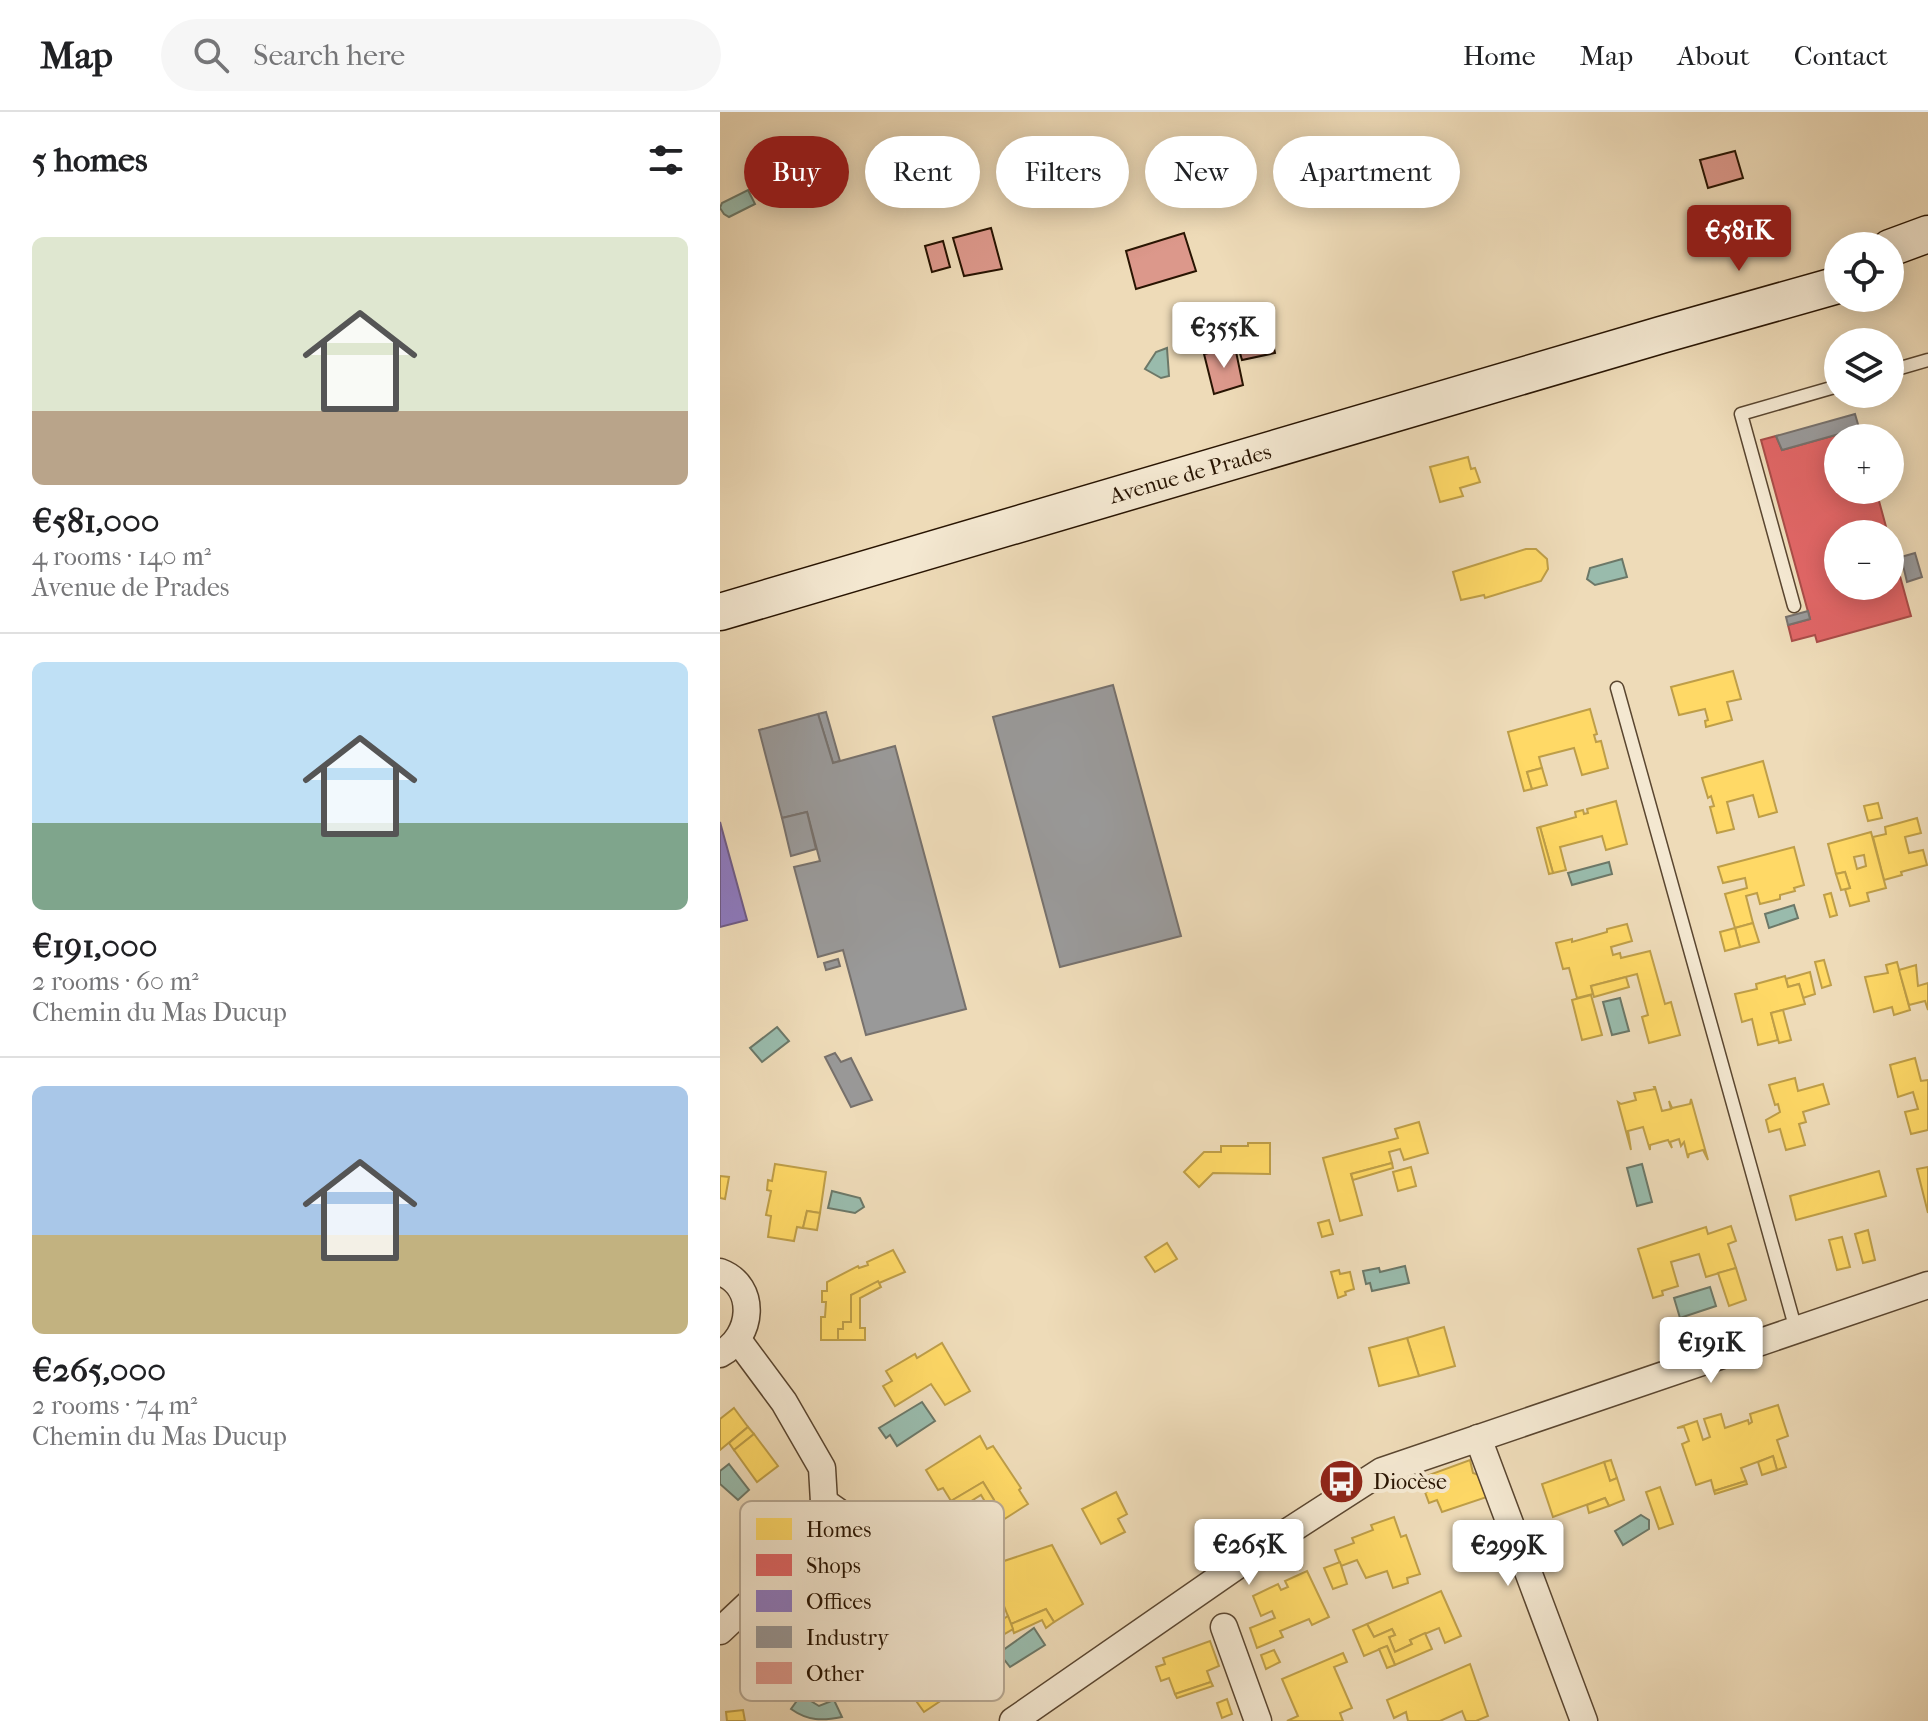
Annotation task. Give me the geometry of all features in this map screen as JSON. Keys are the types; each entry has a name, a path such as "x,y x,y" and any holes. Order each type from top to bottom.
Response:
{"main road":[{"path":"1904,243 1928,234"},
{"path":"1904,266 1928,260"},
{"name":"Avenue de Prades","path":"1661,335 1824,273"},
{"name":"Avenue de Prades","path":"720,612 1824,289"}],"street":[{"path":"720,1272 738,1284 748,1312 745,1327 729,1347 784,1402 822,1468 824,1501"},
{"path":"1013,1721 1261,1549 1382,1471 1928,1285"},
{"path":"1478,1438 1584,1721"},
{"path":"720,1631 740,1612"},
{"path":"1224,1627 1258,1721"}],"lane":[{"path":"1904,367 1928,360"},
{"path":"1794,606 1741,414 1824,390"},
{"path":"1617,688 1796,1330"}],"shaded area":[{"path":"744,192 744,208 747,208 729,217 720,208 722,203"},
{"path":"1167,348 1169,376 1161,378 1145,369 1156,352"},
{"path":"1622,559 1627,577 1595,585 1587,579 1590,568"},
{"path":"1609,862 1612,874 1572,885 1568,873"},
{"path":"1794,905 1798,918 1769,928 1765,914"},
{"path":"1620,998 1629,1031 1612,1035 1603,1002"},
{"path":"777,1027 789,1041 762,1062 750,1048"},
{"path":"1642,1164 1652,1202 1637,1206 1627,1168"},
{"path":"832,1191 860,1198 864,1207 855,1213 828,1208"},
{"path":"1405,1266 1409,1283 1372,1291 1370,1283 1366,1284 1363,1271 1379,1268 1380,1272"},
{"path":"1710,1287 1716,1306 1680,1318 1674,1298"},
{"path":"922,1402 935,1421 897,1446 890,1435 886,1438 879,1428"},
{"path":"729,1464 749,1490 738,1500 720,1484 720,1471"},
{"path":"1641,1515 1649,1520 1649,1529 1623,1545 1615,1531"},
{"path":"1034,1628 1045,1645 1010,1667 1004,1659 1004,1649"},
{"path":"797,1701 811,1701 819,1706 834,1701 842,1717 815,1719 791,1709"}],"building: Homes":[{"path":"1468,457 1471,469 1475,468 1480,482 1460,488 1463,496 1440,502 1430,467"},
{"path":"1526,549 1536,549 1547,559 1548,569 1541,581 1485,598 1484,595 1461,600 1453,572"},
{"path":"1733,671 1741,699 1727,702 1732,720 1706,727 1705,709 1679,715 1671,687"},
{"path":"1590,709 1597,734 1594,735 1596,742 1601,741 1608,768 1582,775 1574,748 1539,757 1542,768 1527,772 1532,789 1524,791 1508,732"},
{"path":"1763,761 1777,812 1759,817 1753,795 1727,802 1734,829 1717,833 1710,807 1714,806 1702,778"},
{"path":"1542,768 1547,785 1532,789 1527,772"},
{"path":"1616,801 1627,844 1606,850 1602,836 1560,847 1566,870 1553,873 1540,827 1576,817 1575,812 1583,810 1584,814 1588,813 1587,809"},
{"path":"1878,803 1882,818 1868,821 1864,806"},
{"path":"1917,818 1921,833 1905,837 1909,853 1923,850 1927,865 1884,880 1873,837 1886,834 1885,827"},
{"path":"1540,827 1553,873 1549,874 1537,828"},
{"path":"1871,832 1886,888 1867,893 1869,901 1850,906 1845,889 1850,888 1845,872 1836,874 1828,844","holes":["1864,855 1866,866 1857,869 1854,857"]},
{"path":"1794,847 1804,885 1780,895 1780,899 1760,904 1757,893 1746,896 1753,923 1735,928 1725,894 1747,888 1745,878 1723,883 1718,867"},
{"path":"1845,872 1850,888 1841,890 1836,874"},
{"path":"1831,893 1837,915 1830,917 1824,895"},
{"path":"1753,923 1759,942 1740,947 1735,928"},
{"path":"1627,924 1632,941 1611,947 1613,955 1620,953 1621,958 1650,951 1665,1004 1671,1002 1680,1035 1649,1043 1642,1017 1648,1015 1637,974 1591,986 1593,994 1577,998 1569,968 1563,969 1556,943 1572,939 1572,942"},
{"path":"1735,928 1740,947 1725,951 1720,932"},
{"path":"1824,960 1831,985 1822,988 1815,962"},
{"path":"1897,962 1910,1010 1894,1015 1892,1007 1874,1012 1865,977 1888,973 1886,965"},
{"path":"1916,965 1918,986 1928,983 1928,1010 1925,1001 1909,1005 1899,970"},
{"path":"1810,972 1815,994 1803,998 1799,984 1788,987 1786,979"},
{"path":"1785,976 1788,987 1799,984 1805,1004 1771,1013 1778,1040 1758,1045 1752,1019 1742,1022 1735,994 1757,989 1756,984"},
{"path":"1626,977 1629,987 1594,997 1591,986"},
{"path":"1591,995 1602,1035 1582,1040 1572,1000"},
{"path":"1783,1010 1791,1040 1779,1043 1771,1013"},
{"path":"1915,1058 1921,1081 1928,1080 1928,1130 1911,1134 1905,1112 1918,1109 1913,1092 1898,1097 1890,1065"},
{"path":"1795,1078 1798,1091 1823,1084 1829,1104 1803,1112 1806,1122 1799,1124 1805,1145 1786,1150 1780,1129 1769,1132 1766,1120 1780,1112 1769,1085"},
{"path":"1654,1087 1662,1111 1671,1109 1669,1101 1672,1108 1690,1104 1691,1099 1708,1160 1703,1150 1689,1154 1688,1158 1684,1142 1681,1146 1679,1139 1670,1142 1672,1148 1668,1140 1650,1145 1650,1150 1643,1127 1628,1131 1631,1150 1618,1102 1636,1100 1634,1093"},
{"path":"1419,1122 1428,1153 1404,1160 1400,1149 1389,1152 1392,1163 1351,1174 1362,1215 1340,1221 1323,1158 1398,1138 1395,1129"},
{"path":"1248,1143 1270,1143 1270,1174 1213,1173 1199,1187 1184,1172 1204,1152 1221,1152 1221,1146 1248,1146"},
{"path":"1392,1163 1393,1168 1353,1180 1351,1174"},
{"path":"775,1164 826,1172 820,1213 807,1211 803,1228 797,1227 794,1241 768,1237 771,1216 766,1215 771,1191 767,1190"},
{"path":"1411,1167 1416,1186 1398,1191 1393,1172"},
{"path":"1928,1167 1928,1213 1917,1169"},
{"path":"1879,1171 1886,1196 1796,1220 1790,1196"},
{"path":"720,1176 729,1177 725,1199 720,1198"},
{"path":"807,1211 820,1213 817,1230 803,1228"},
{"path":"1329,1220 1333,1234 1322,1237 1318,1223"},
{"path":"1731,1226 1736,1241 1728,1244 1736,1268 1706,1277 1699,1254 1671,1262 1678,1286 1662,1291 1663,1295 1653,1298 1638,1249 1706,1227 1708,1234"},
{"path":"1868,1230 1875,1260 1863,1263 1855,1234"},
{"path":"1842,1237 1850,1267 1837,1270 1829,1240"},
{"path":"1167,1243 1177,1259 1155,1272 1145,1257"},
{"path":"893,1250 905,1272 851,1295 851,1322 843,1322 843,1329 838,1329 838,1340 821,1340 821,1317 825,1317 826,1302 822,1302 822,1291 827,1291 827,1282 858,1266 868,1265 867,1262"},
{"path":"1736,1268 1746,1300 1729,1306 1718,1273"},
{"path":"1339,1270 1340,1274 1350,1272 1354,1289 1338,1298 1331,1272"},
{"path":"878,1281 881,1287 860,1298 860,1328 865,1328 865,1340 838,1340 838,1329 843,1329 843,1322 851,1322 851,1295"},
{"path":"1444,1327 1455,1366 1419,1376 1407,1338"},
{"path":"1407,1338 1419,1376 1379,1386 1369,1348"},
{"path":"942,1343 970,1391 945,1405 931,1384 895,1406 883,1386 892,1381 886,1371"},
{"path":"1778,1405 1788,1436 1777,1440 1786,1467 1777,1470 1773,1456 1741,1468 1746,1481 1714,1491 1711,1480 1696,1485 1682,1444 1689,1441 1684,1427 1677,1428 1697,1421 1703,1440 1710,1437 1704,1419 1721,1414 1725,1428 1748,1420 1749,1424 1752,1422 1750,1414"},
{"path":"734,1408 748,1427 720,1450 720,1419"},
{"path":"748,1427 754,1434 734,1450 729,1443"},
{"path":"754,1434 778,1466 757,1482 734,1450"},
{"path":"980,1436 987,1449 993,1446 1028,1504 1004,1519 1004,1501 992,1501 983,1482 951,1501 943,1488 938,1490 926,1470"},
{"path":"1773,1456 1777,1470 1762,1475 1758,1462"},
{"path":"1470,1460 1473,1473 1479,1475 1487,1497 1442,1512 1437,1500 1429,1503 1425,1492 1434,1489 1429,1475"},
{"path":"1611,1460 1617,1478 1610,1481 1604,1462"},
{"path":"1604,1462 1610,1481 1617,1478 1624,1500 1609,1506 1605,1498 1553,1517 1542,1484"},
{"path":"1746,1481 1747,1484 1715,1494 1714,1491"},
{"path":"983,1482 994,1500 985,1501 981,1495 971,1501 951,1501"},
{"path":"1660,1487 1673,1524 1659,1529 1646,1492"},
{"path":"1116,1492 1127,1514 1118,1519 1125,1532 1101,1544 1082,1509"},
{"path":"1605,1498 1609,1506 1589,1513 1587,1505"},
{"path":"1394,1517 1401,1537 1406,1535 1420,1574 1407,1578 1408,1583 1393,1588 1387,1571 1366,1578 1357,1560 1341,1566 1335,1550 1354,1543 1352,1538 1373,1530 1371,1525"},
{"path":"1052,1545 1083,1604 1054,1622 1046,1609 1011,1624 1004,1606 1004,1561"},
{"path":"1340,1562 1347,1584 1333,1589 1324,1568"},
{"path":"1307,1571 1329,1617 1312,1625 1309,1619 1280,1631 1283,1637 1257,1648 1250,1628 1275,1618 1272,1611 1261,1616 1253,1596 1278,1584 1281,1590 1288,1587 1285,1581"},
{"path":"1441,1591 1461,1636 1445,1643 1439,1628 1410,1640 1412,1644 1395,1652 1389,1637 1395,1635 1392,1629 1374,1637 1367,1624"},
{"path":"1046,1609 1054,1622 1046,1628 1042,1620 1014,1633 1011,1624"},
{"path":"1008,1616 1013,1629 1004,1634 1004,1619"},
{"path":"1367,1624 1374,1637 1392,1629 1395,1635 1389,1637 1395,1652 1425,1633 1432,1649 1395,1665 1387,1646 1364,1656 1353,1630"},
{"path":"1210,1641 1219,1666 1207,1671 1211,1682 1175,1694 1169,1678 1161,1681 1156,1667 1165,1664 1163,1658"},
{"path":"1387,1646 1395,1665 1387,1668 1379,1649"},
{"path":"1274,1650 1280,1662 1266,1669 1261,1655"},
{"path":"1343,1653 1347,1662 1334,1667 1352,1708 1340,1713 1343,1721 1287,1721 1298,1716 1282,1679"},
{"path":"1470,1664 1488,1716 1466,1721 1462,1711 1440,1721 1408,1721 1406,1712 1394,1718 1387,1700"},
{"path":"1211,1682 1213,1686 1177,1698 1175,1694"},
{"path":"1227,1699 1232,1714 1222,1718 1217,1703"},
{"path":"916,1701 940,1701 924,1712"},
{"path":"743,1710 745,1721 727,1721 726,1712"}],"building: Shops":[{"path":"1776,436 1782,450 1824,438 1824,504 1880,504 1884,520 1824,520 1824,600 1904,600 1904,591 1911,616 1817,642 1815,635 1792,641 1788,625 1810,619 1761,440"}],"building: Offices":[{"path":"720,822 747,920 720,927"}],"building: Industry":[{"path":"1855,414 1858,424 1824,424 1824,438 1782,450 1776,436"},
{"path":"1915,553 1922,577 1907,582 1904,556"},
{"path":"1808,611 1810,619 1788,625 1786,617"},
{"path":"1113,685 1181,936 1060,967 993,717"},
{"path":"826,712 840,761 833,763 818,714"},
{"path":"818,714 833,763 895,746 966,1009 866,1035 843,950 818,957 794,867 820,861 807,812 782,818 759,730"},
{"path":"807,812 816,849 791,856 782,818"},
{"path":"838,959 840,966 826,970 824,963"},
{"path":"835,1053 841,1062 851,1058 872,1100 851,1107 825,1057"}],"building: Other":[{"path":"1735,151 1743,178 1708,188 1700,160"},
{"path":"991,228 1002,269 964,276 953,238"},
{"path":"1184,233 1196,271 1136,289 1126,251"},
{"path":"943,241 950,267 932,272 925,246"},
{"path":"1268,319 1275,353 1242,360 1236,325"},
{"path":"1235,347 1243,385 1214,394 1204,354"}],"place":[{"name":"Diocèse","path":"1342,1481"}]}
